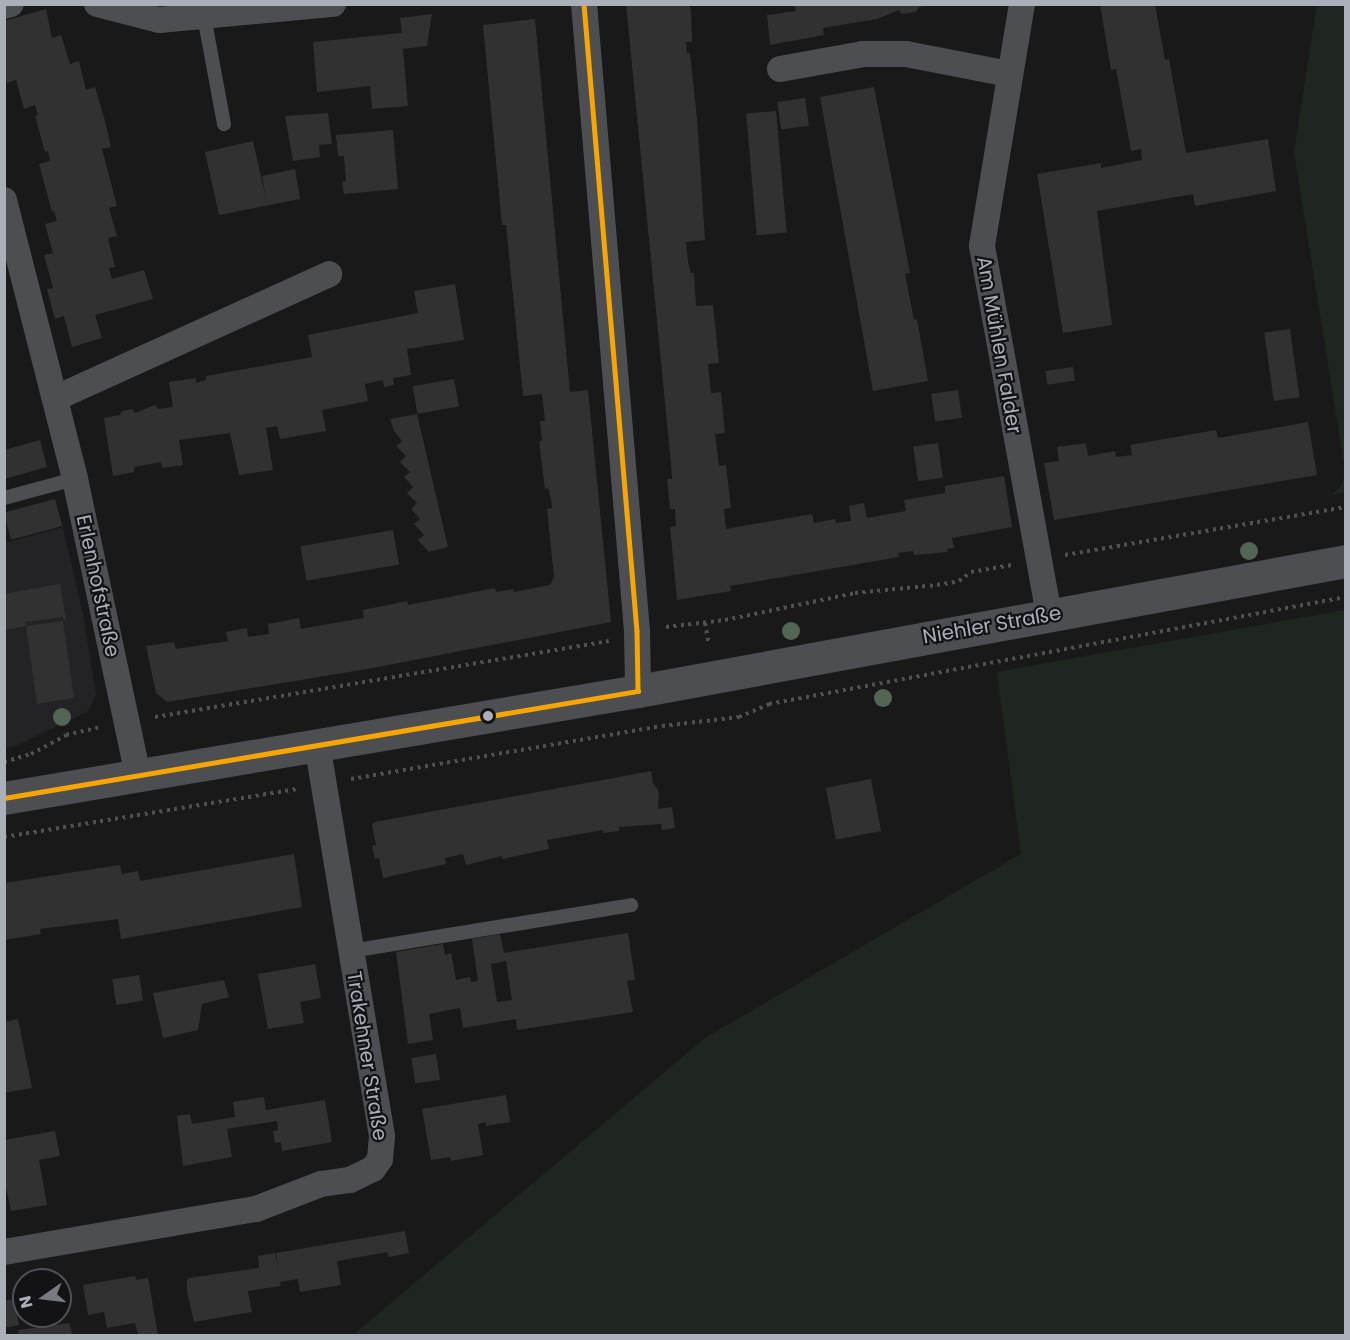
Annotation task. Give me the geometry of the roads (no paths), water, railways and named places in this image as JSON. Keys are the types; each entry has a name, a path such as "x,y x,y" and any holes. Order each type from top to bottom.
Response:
{"street":[{"path":"4,6 11,4"},
{"path":"97,4 159,20 333,4"},
{"path":"584,4 637,631 638,691"},
{"name":"Am Mühlen Falder","path":"1022,4 982,246 1037,560 1049,614"},
{"path":"780,69 863,54 906,54 1009,74"},
{"name":"Erlenhofstraße","path":"4,200 75,479 138,775"},
{"path":"56,398 329,274"},
{"name":"Niehler Straße","path":"4,798 638,691 1346,561"},
{"name":"Trakehner Straße","path":"4,1252 256,1209 321,1184 350,1180 373,1169 380,1159 382,1136 317,744"}],"lane":[{"path":"204,16 224,124"},
{"path":"4,498 75,479"},
{"path":"351,951 631,905"}]}
